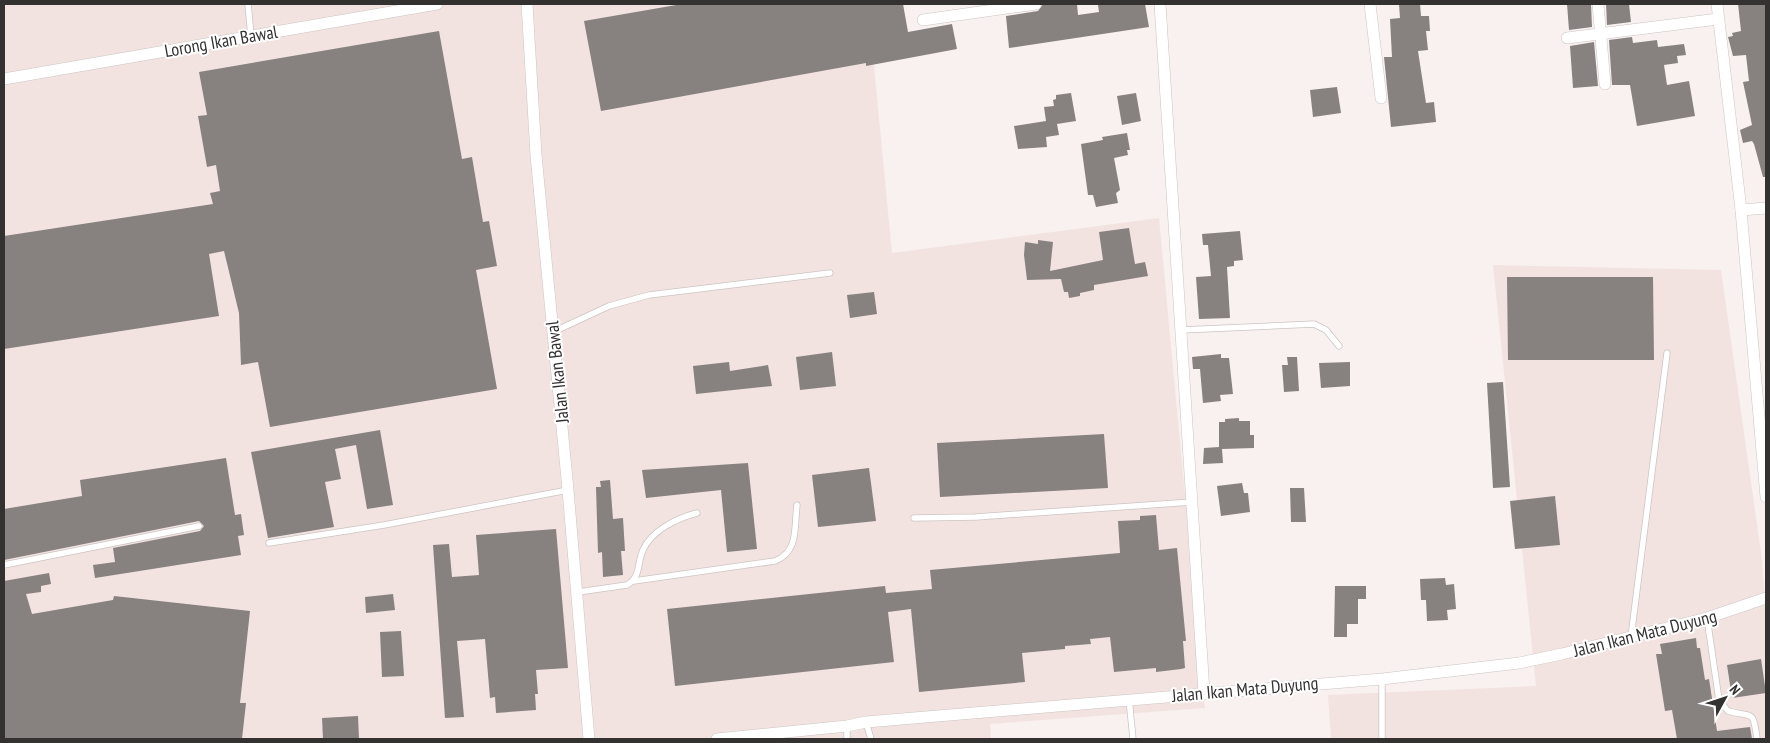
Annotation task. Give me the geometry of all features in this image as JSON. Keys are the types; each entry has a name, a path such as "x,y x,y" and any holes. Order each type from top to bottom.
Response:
{"street":[{"name":"Lorong Ikan Bawal","path":"4,79 438,4"},
{"name":"Jalan Ikan Bawal","path":"527,4 536,155 578,592 589,739"},
{"path":"923,20 1036,4"},
{"path":"1160,4 1204,692"},
{"path":"1370,4 1381,98"},
{"path":"1598,4 1605,84"},
{"path":"1717,4 1741,210 1766,497"},
{"path":"1567,38 1718,19"},
{"path":"1741,210 1766,208"},
{"name":"Jalan Ikan Mata Duyung","path":"716,739 847,726 866,722 1204,692 1382,679 1518,663 1632,638 1707,618 1766,598"}],"lane":[{"path":"248,4 251,36"},
{"path":"553,332 609,306 649,295 830,273"},
{"path":"1181,330 1314,324 1326,330 1340,346"},
{"path":"1632,638 1667,353"},
{"path":"269,543 384,526 568,490"},
{"path":"914,518 976,517 1192,502"},
{"path":"578,592 627,584 634,581 775,561 785,557 792,549 797,505"},
{"path":"634,581 643,550 647,543 672,523 697,513"},
{"path":"4,565 199,526"},
{"path":"1707,618 1721,704 1728,711 1745,713 1751,717 1755,724 1757,739"},
{"path":"1382,679 1382,739"},
{"path":"1129,699 1133,739"},
{"path":"866,722 871,739"},
{"path":"847,726 847,739"}],"shaded area":[{"path":"4,4 868,4 892,253 1159,218 1205,708 990,724 991,739 4,739"},
{"path":"1493,265 1721,270 1762,560 1766,618 1766,739 1331,739 1328,695 1536,686"}],"building":[{"path":"682,4 903,4 908,32 952,24 957,49 866,66 866,63 601,111 584,21"},
{"path":"1043,4 1077,4 1078,15 1099,12 1098,5 1145,4 1149,27 1009,48 1006,16 1038,11"},
{"path":"1399,4 1420,4 1421,16 1429,16 1430,31 1426,31 1428,50 1418,51 1426,103 1434,102 1436,122 1391,127 1384,57 1392,57 1390,19 1400,18"},
{"path":"1567,4 1591,4 1592,27 1569,30"},
{"path":"1606,4 1629,4 1631,22 1607,25"},
{"path":"1738,4 1766,4 1766,177 1763,177 1754,144 1752,141 1743,143 1740,130 1752,125 1743,82 1749,81 1746,55 1733,56 1728,37 1733,36 1732,33 1741,31"},
{"path":"439,31 462,159 472,157 483,222 489,221 497,266 476,270 497,389 270,427 258,362 241,365 239,313 224,251 209,254 219,316 4,349 4,236 213,204 210,193 220,191 216,165 207,167 198,116 207,115 199,72"},
{"path":"1632,37 1633,43 1657,40 1658,47 1684,44 1686,55 1677,56 1678,63 1664,65 1667,85 1689,81 1695,116 1637,126 1630,85 1612,85 1609,40"},
{"path":"1594,42 1598,86 1573,88 1570,46"},
{"path":"1337,87 1341,113 1313,117 1310,90"},
{"path":"1071,93 1076,121 1057,124 1059,135 1046,137 1047,147 1018,149 1014,126 1046,121 1044,107 1054,106 1053,100 1056,99 1056,95"},
{"path":"1136,93 1141,121 1122,125 1117,96"},
{"path":"1127,133 1130,150 1127,150 1128,155 1114,158 1120,190 1116,193 1118,203 1096,207 1093,195 1088,195 1081,144 1103,140 1102,137"},
{"path":"1129,228 1135,264 1145,262 1148,276 1094,285 1094,290 1069,298 1068,292 1064,292 1061,279 1027,280 1024,255 1025,242 1038,244 1038,240 1053,242 1050,271 1103,260 1099,232"},
{"path":"1240,231 1243,260 1234,261 1234,266 1227,267 1230,318 1199,319 1196,277 1211,276 1208,245 1203,245 1202,234"},
{"path":"1507,277 1653,277 1654,360 1508,360"},
{"path":"874,292 877,314 850,318 847,295"},
{"path":"832,352 836,386 800,390 796,357"},
{"path":"1221,354 1221,358 1229,358 1233,394 1220,395 1221,401 1203,403 1200,369 1193,369 1192,357"},
{"path":"1287,357 1297,357 1299,391 1284,392 1282,365 1288,365"},
{"path":"729,362 730,371 768,365 772,386 696,394 693,366"},
{"path":"1350,362 1350,386 1321,388 1319,363"},
{"path":"1503,382 1510,487 1493,488 1487,383"},
{"path":"1239,418 1239,421 1250,421 1250,435 1254,435 1254,448 1222,449 1223,463 1203,464 1204,448 1219,447 1219,422 1225,422 1225,419"},
{"path":"380,430 393,505 367,509 356,445 335,449 341,479 325,482 334,527 268,538 251,452"},
{"path":"1104,434 1108,488 940,497 937,443"},
{"path":"226,458 235,515 241,514 244,535 238,536 241,555 95,578 93,565 115,562 113,548 200,531 204,526 199,521 4,560 4,509 82,496 80,480"},
{"path":"748,463 757,549 727,552 721,490 646,498 642,470"},
{"path":"869,468 876,521 818,527 812,475"},
{"path":"610,480 613,519 623,518 625,551 621,551 623,575 603,577 602,552 598,553 596,487 601,487 600,481"},
{"path":"1242,483 1244,493 1248,493 1250,512 1221,516 1217,486"},
{"path":"1290,488 1304,488 1306,522 1291,522"},
{"path":"1555,496 1560,545 1515,549 1510,501"},
{"path":"1156,515 1159,550 1177,548 1186,641 1183,641 1185,668 1156,672 1156,668 1114,672 1110,637 1090,639 1091,644 1065,646 1065,649 1022,653 1025,682 919,692 911,609 888,612 894,662 675,686 667,609 885,586 886,593 932,589 930,570 1120,553 1118,521 1140,520 1140,516"},
{"path":"556,529 568,668 536,670 538,694 535,694 536,710 496,713 495,697 490,698 485,639 457,641 464,717 445,718 433,545 449,544 452,577 479,575 476,535"},
{"path":"49,573 51,584 41,586 41,592 26,594 32,614 113,600 114,596 250,611 240,703 246,703 242,739 4,739 4,581"},
{"path":"1445,578 1446,585 1454,584 1456,609 1447,610 1448,620 1427,621 1426,600 1421,600 1420,579"},
{"path":"1335,586 1366,586 1366,599 1358,599 1358,624 1347,624 1347,637 1334,637"},
{"path":"393,594 395,610 366,613 365,597"},
{"path":"401,631 404,676 382,677 380,632"},
{"path":"1696,638 1697,648 1700,648 1705,680 1709,679 1717,731 1750,727 1752,739 1677,739 1672,710 1665,711 1656,654 1662,654 1660,644"},
{"path":"1761,659 1766,693 1732,698 1727,665"},
{"path":"358,716 359,739 323,739 322,718"}]}
